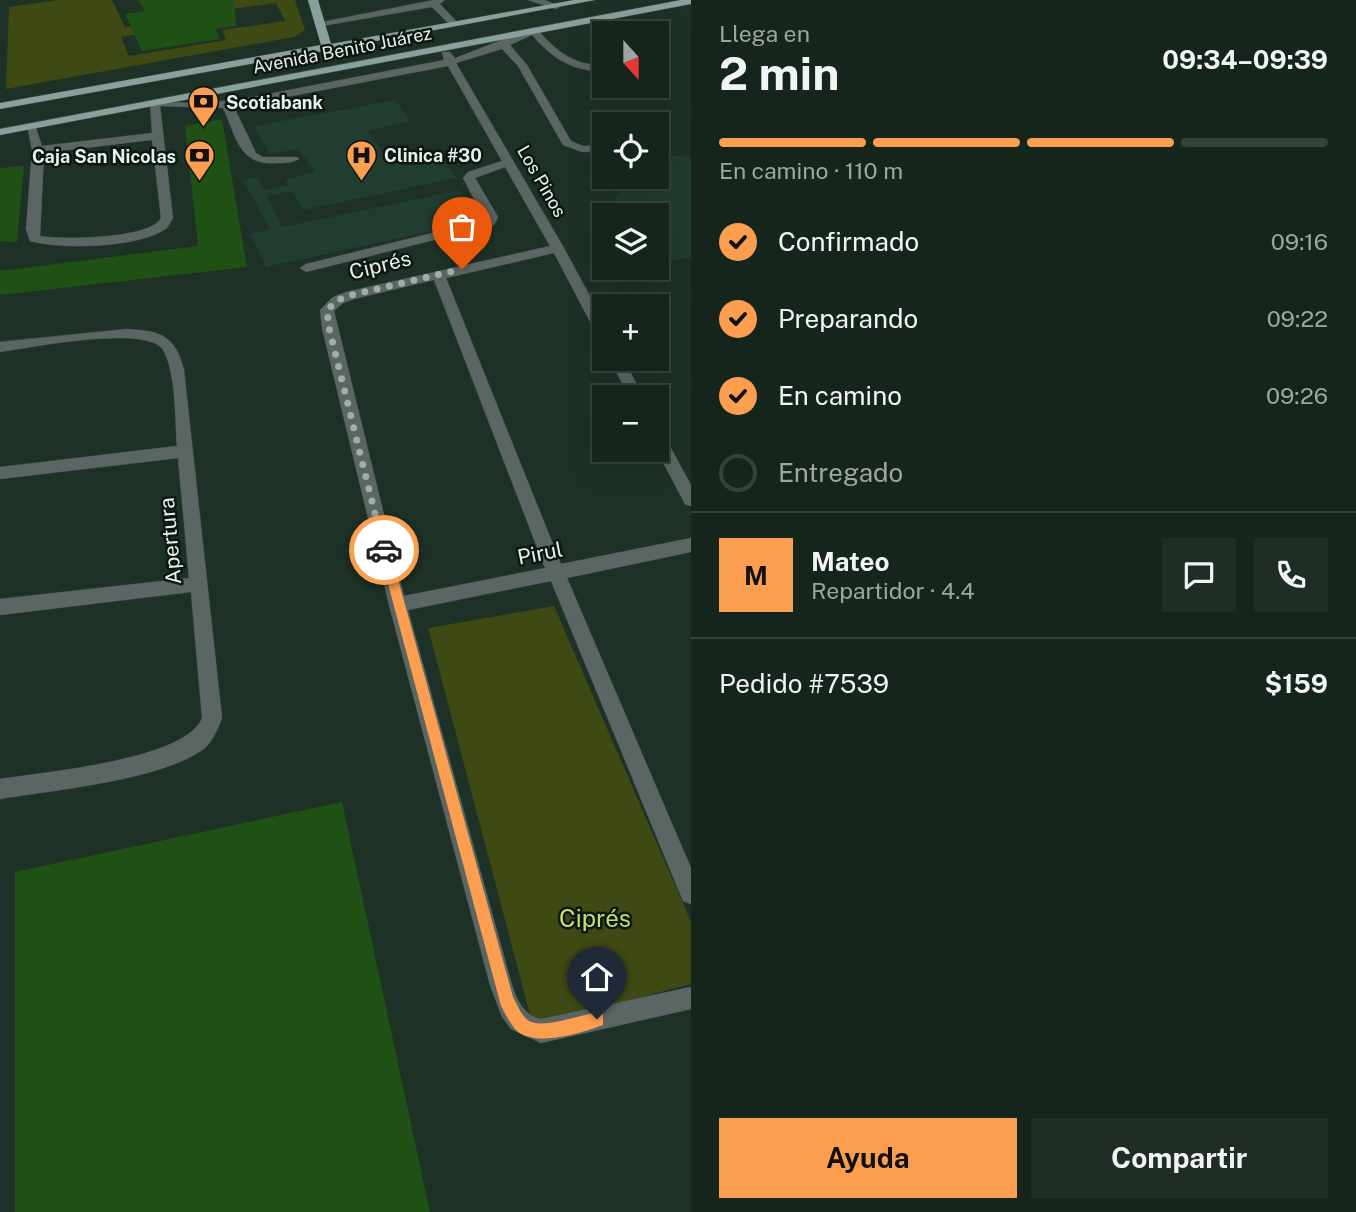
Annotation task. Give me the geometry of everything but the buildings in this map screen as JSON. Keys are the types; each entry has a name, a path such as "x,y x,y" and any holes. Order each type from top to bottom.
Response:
{"main road":[{"path":"313,0 334,69"},
{"name":"Avenida Benito Juárez","path":"0,106 590,0"},
{"name":"Avenida Benito Juárez","path":"0,132 691,1"}],"street":[{"path":"533,0 556,6"},
{"path":"322,23 435,1 454,24"},
{"path":"31,127 38,150 34,238 50,242 134,235 161,228 167,218 156,104 182,107 228,104 451,61 505,46 533,31 545,46 578,68 592,68"},
{"path":"505,46 522,65 567,143 582,149 592,149"},
{"name":"Los Pinos","path":"442,48 558,248 592,312"},
{"path":"228,104 251,155 261,160 293,159"},
{"path":"38,150 157,136"},
{"path":"306,268 490,222 491,215 469,178 476,172 509,162"},
{"path":"438,274 558,248"},
{"name":"Ciprés","path":"691,893 556,573 438,274 338,300 327,310 329,328 398,605 501,985 513,1014 521,1025 532,1030 551,1030 691,998"},
{"name":"Apertura","path":"0,347 139,335 160,338 168,347 177,370 196,584 212,718 209,728 186,749 150,761 0,789"},
{"path":"0,473 184,451"},
{"path":"669,459 691,500"},
{"name":"Pirul","path":"398,605 691,545"},
{"path":"0,607 196,584"}],"shaded area":[{"name":"Clinica #30","path":"395,100 411,121 368,131 390,162 437,153 457,178 303,210 292,191 267,196 282,227 460,190 483,220 266,267 250,234 270,229 243,180 258,177 264,190 288,185 285,180 316,172 298,149 270,154 254,126"},
{"path":"687,155 691,160 691,258 669,261 669,203 613,203 624,189 669,189 669,156"}],"green space":[{"path":"58,0 112,0 125,27 186,17 190,25 121,37 129,56 226,40 222,30 285,21 276,3 202,13 195,0 295,0 305,30 294,37 6,89 9,7"},
{"name":"Ciprés","path":"554,606 691,922 691,984 533,1026 428,628"}],"way so far":[{"path":"384,550 329,328 327,310 338,300 370,289 462,269"}],"place":[{"name":"Scotiabank","path":"203,129"},
{"name":"Clinica #30","path":"361,182"},
{"name":"Caja San Nicolas","path":"199,183"}],"route":[{"path":"384,550 506,1000 521,1025 532,1030 551,1030 597,1019"}]}
